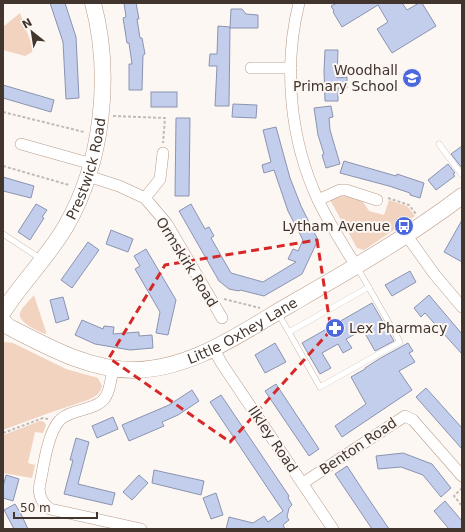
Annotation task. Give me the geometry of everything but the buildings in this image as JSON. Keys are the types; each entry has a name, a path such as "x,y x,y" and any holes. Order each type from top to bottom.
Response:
{"main road":[{"name":"Prestwick Road","path":"3,312 11,299 43,260 66,226 90,170 101,115 103,83 102,52 93,3"},
{"name":"Little Oxhey Lane","path":"3,322 9,327 61,353 86,362 112,368 134,370 180,363 213,348 272,315 407,236 462,196"}],"street":[{"path":"299,3 293,36 291,68 292,102 296,132 308,175 318,200 356,266"},
{"path":"251,68 291,68"},
{"name":"Ormskirk Road","path":"21,144 90,170 144,198 168,224 222,318"},
{"path":"144,198 160,179 163,153"},
{"path":"318,200 340,190 346,190 377,200"},
{"path":"407,236 435,275 462,307"},
{"name":"Ilkley Road","path":"213,348 303,483 330,528"},
{"path":"112,368 110,384 106,397 100,404 66,415 60,420 52,431 39,489 40,497 44,504 50,508 140,529"},
{"name":"Benton Road","path":"303,483 404,416 413,420 462,476"}],"lane":[{"path":"439,144 462,175"},
{"path":"3,234 43,260"},
{"path":"272,315 289,332 320,387 400,342 369,286 356,266"},
{"path":"289,332 369,286"}],"path":[{"path":"3,112 84,132"},
{"path":"101,115 165,118 163,153"},
{"path":"3,166 69,184"},
{"path":"377,200 389,198 409,205 418,217"},
{"path":"211,300 217,297 260,307 272,315"},
{"path":"3,433 43,418 60,420"},
{"path":"462,488 454,496 462,506"}],"highlighted area":[{"path":"317,240 331,330 230,442 109,358 165,265"}],"shaded area":[{"path":"20,13 34,51 25,56 3,50 3,27"},
{"path":"338,194 362,200 369,211 384,215 389,200 407,206 415,216 364,250 357,248 330,200"},
{"path":"34,295 46,334 29,326 20,316 22,308"},
{"path":"4,342 13,343 66,369 98,378 102,386 99,393 88,400 3,430"},
{"path":"40,421 44,422 46,425 43,433 35,432 28,463 35,465 32,478 3,473 3,435"}],"place":[{"name":"Woodhall Primary School","path":"412,78"},
{"name":"Lytham Avenue","path":"404,226"},
{"name":"Lex Pharmacy","path":"335,328"}]}
